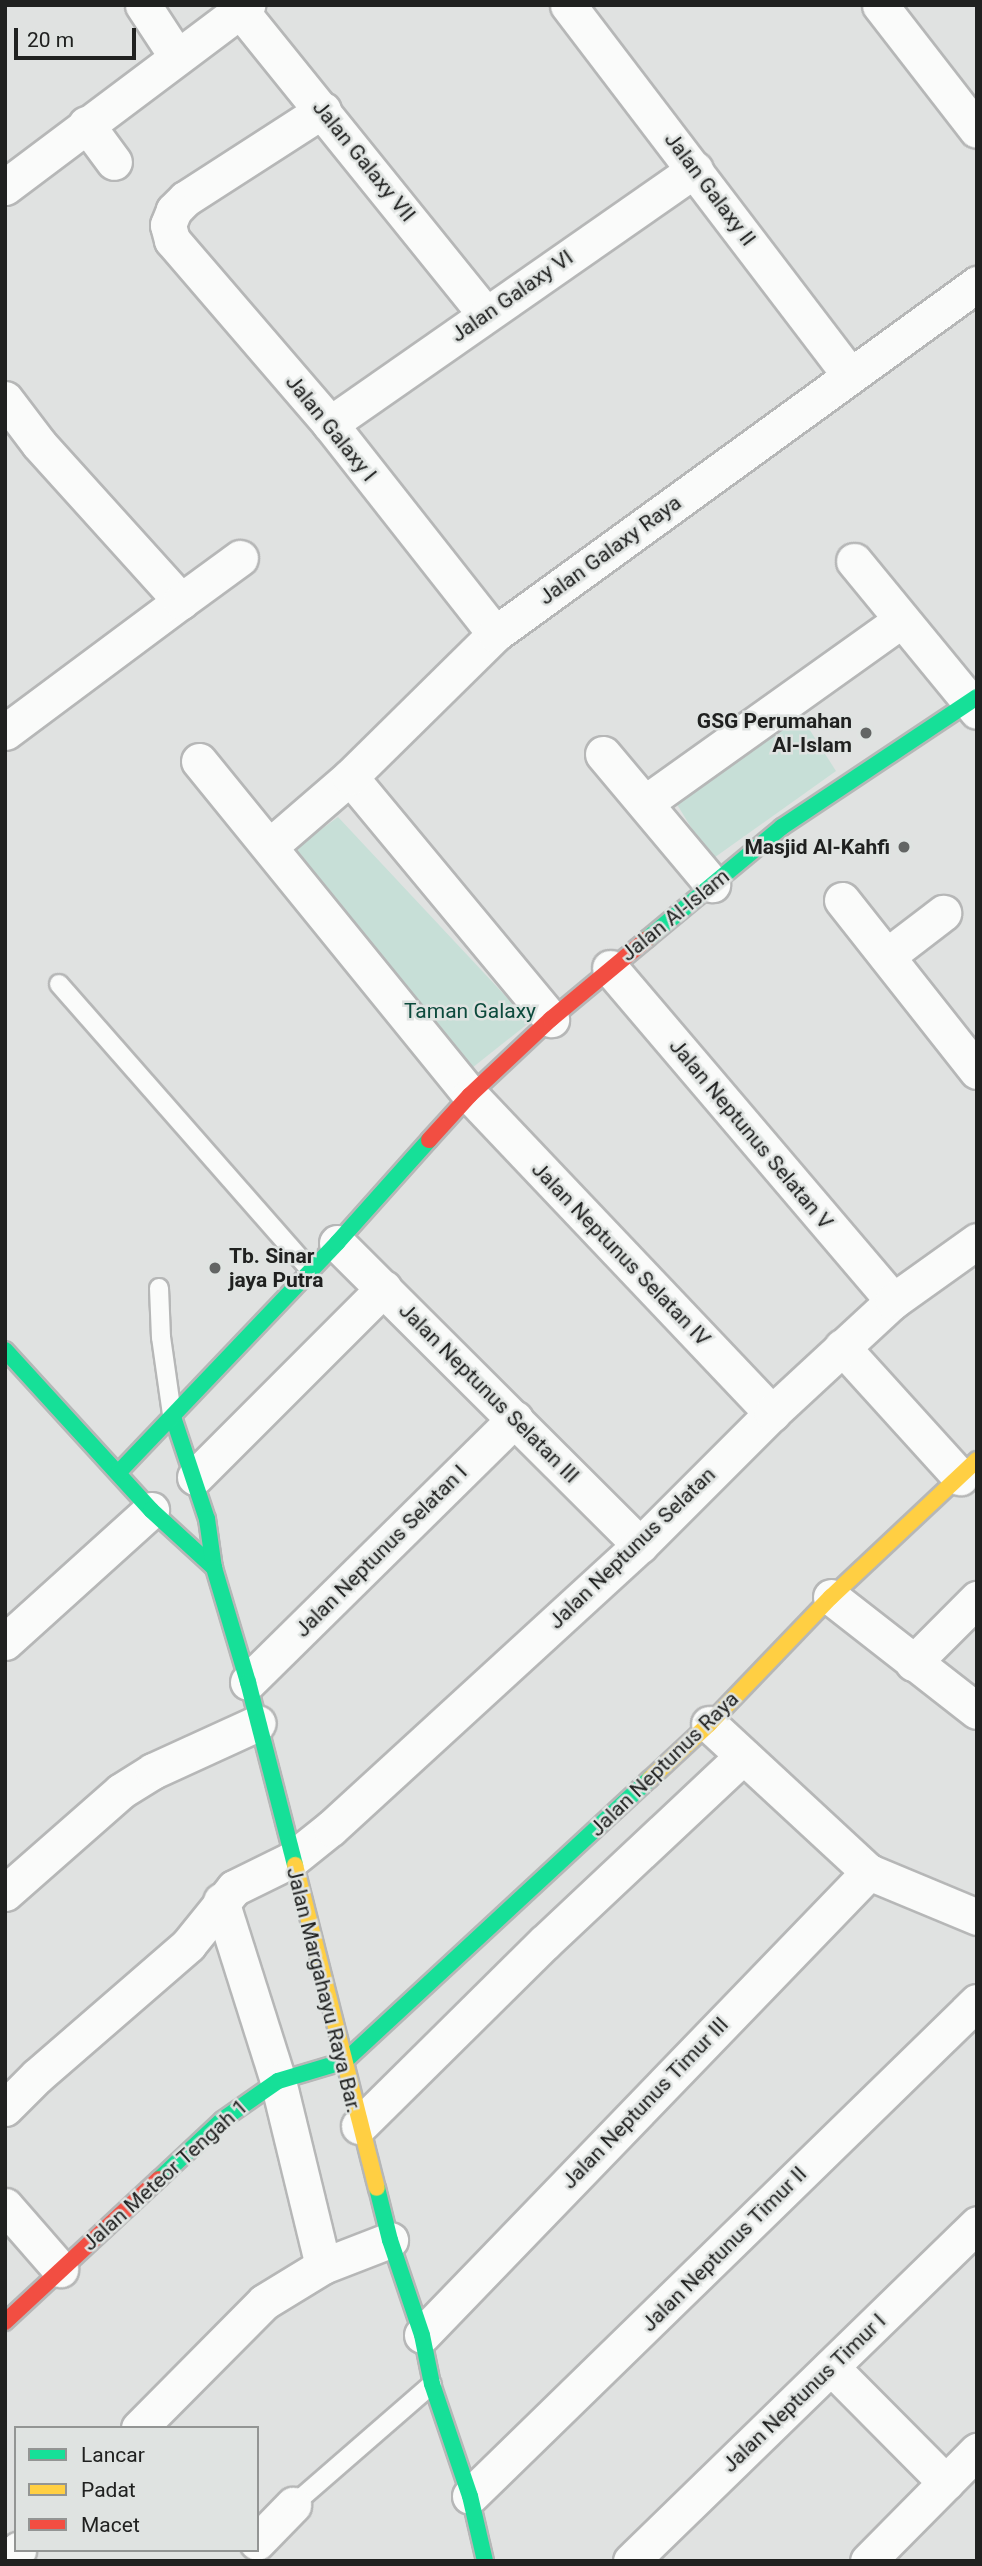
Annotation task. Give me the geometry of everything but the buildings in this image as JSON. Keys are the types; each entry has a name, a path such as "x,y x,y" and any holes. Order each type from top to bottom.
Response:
{"street":[{"path":"143,5 177,57"},
{"name":"Jalan Galaxy II","path":"568,5 850,375"},
{"path":"880,5 977,130"},
{"path":"5,187 244,7"},
{"name":"Jalan Galaxy VII","path":"244,7 485,314"},
{"name":"Jalan Galaxy I","path":"323,110 185,199 174,210 167,225 172,240 330,424 495,634"},
{"path":"86,124 114,162"},
{"name":"Jalan Galaxy VI","path":"330,424 695,169"},
{"name":"Jalan Galaxy Raya","path":"270,846 350,777 495,634 977,284"},
{"path":"5,398 39,444 181,601"},
{"path":"5,732 240,558"},
{"path":"854,561 974,703"},
{"path":"645,803 902,620"},
{"name":"Jalan Al-Islam","path":"118,1473 337,1243 470,1096 551,1019 782,827 974,703"},
{"path":"603,754 712,884"},
{"path":"199,761 470,1096"},
{"path":"350,777 551,1019"},
{"path":"842,900 977,1071"},
{"path":"887,956 943,913"},
{"name":"Jalan Neptunus Selatan V","path":"610,968 893,1301"},
{"name":"Jalan Neptunus Selatan IV","path":"470,1096 772,1413"},
{"name":"Jalan Neptunus Selatan","path":"5,2108 47,2067 188,1945 220,1901 234,1888 291,1860 331,1828 640,1545 842,1347 893,1301 977,1241"},
{"name":"Jalan Neptunus Selatan III","path":"337,1243 640,1545"},
{"path":"195,1477 384,1288"},
{"path":"842,1347 968,1468"},
{"path":"10,1364 118,1473 150,1510 214,1568"},
{"name":"Jalan Margahayu Raya Bar.","path":"173,1417 207,1519 214,1568 248,1682 291,1860 345,2061 359,2126 390,2239 422,2335 432,2384 470,2497 485,2561"},
{"name":"Jalan Neptunus Selatan I","path":"248,1682 515,1419"},
{"name":"Jalan Neptunus Raya","path":"345,2061 709,1724 831,1597 968,1468"},
{"path":"5,1642 150,1510"},
{"path":"831,1597 977,1712"},
{"path":"913,1663 977,1599"},
{"path":"5,1893 121,1791 153,1771 258,1723"},
{"path":"709,1724 869,1872 977,1917"},
{"path":"359,2126 544,1942 743,1756"},
{"name":"Jalan Neptunus Timur III","path":"422,2335 869,1872"},
{"path":"220,1901 312,2273"},
{"name":"Jalan Neptunus Timur II","path":"470,2497 977,2002"},
{"name":"Jalan Meteor Tengah 1","path":"5,2322 222,2120 266,2089 345,2061"},
{"path":"5,2206 60,2269"},
{"name":"Jalan Neptunus Timur I","path":"631,2561 977,2224"},
{"path":"141,2426 264,2302 312,2273 390,2239"},
{"path":"831,2367 946,2483"},
{"path":"868,2561 977,2451"},
{"path":"259,2540 293,2505"}],"lane":[{"path":"60,984 310,1269"},
{"path":"159,1288 162,1337 173,1417"},
{"path":"293,2505 432,2384"}],"green space":[{"path":"797,710 836,771 711,860 670,793"},
{"name":"Taman Galaxy","path":"338,817 530,1022 472,1068 289,853"}],"traffic: fast":[{"path":"647,939 782,827 977,697"},
{"path":"118,1473 337,1243 429,1140"},
{"path":"5,1350 151,1510 214,1568"},
{"path":"173,1417 207,1519 214,1568 248,1682 295,1865"},
{"path":"159,2179 222,2120 278,2081 345,2061 650,1779"},
{"path":"377,2188 390,2240 422,2335 432,2384 470,2496 485,2561"}],"traffic: slow":[{"path":"650,1779 709,1724 831,1597 977,1460"},
{"path":"295,1865 377,2188"}],"traffic: jam":[{"path":"429,1140 470,1095 551,1019 647,939"},
{"path":"5,2322 159,2179"}],"place":[{"name":"GSG Perumahan Al-Islam","path":"866,733"},
{"name":"Masjid Al-Kahfi","path":"904,847"},
{"name":"Tb. Sinar jaya Putra","path":"215,1268"}]}
